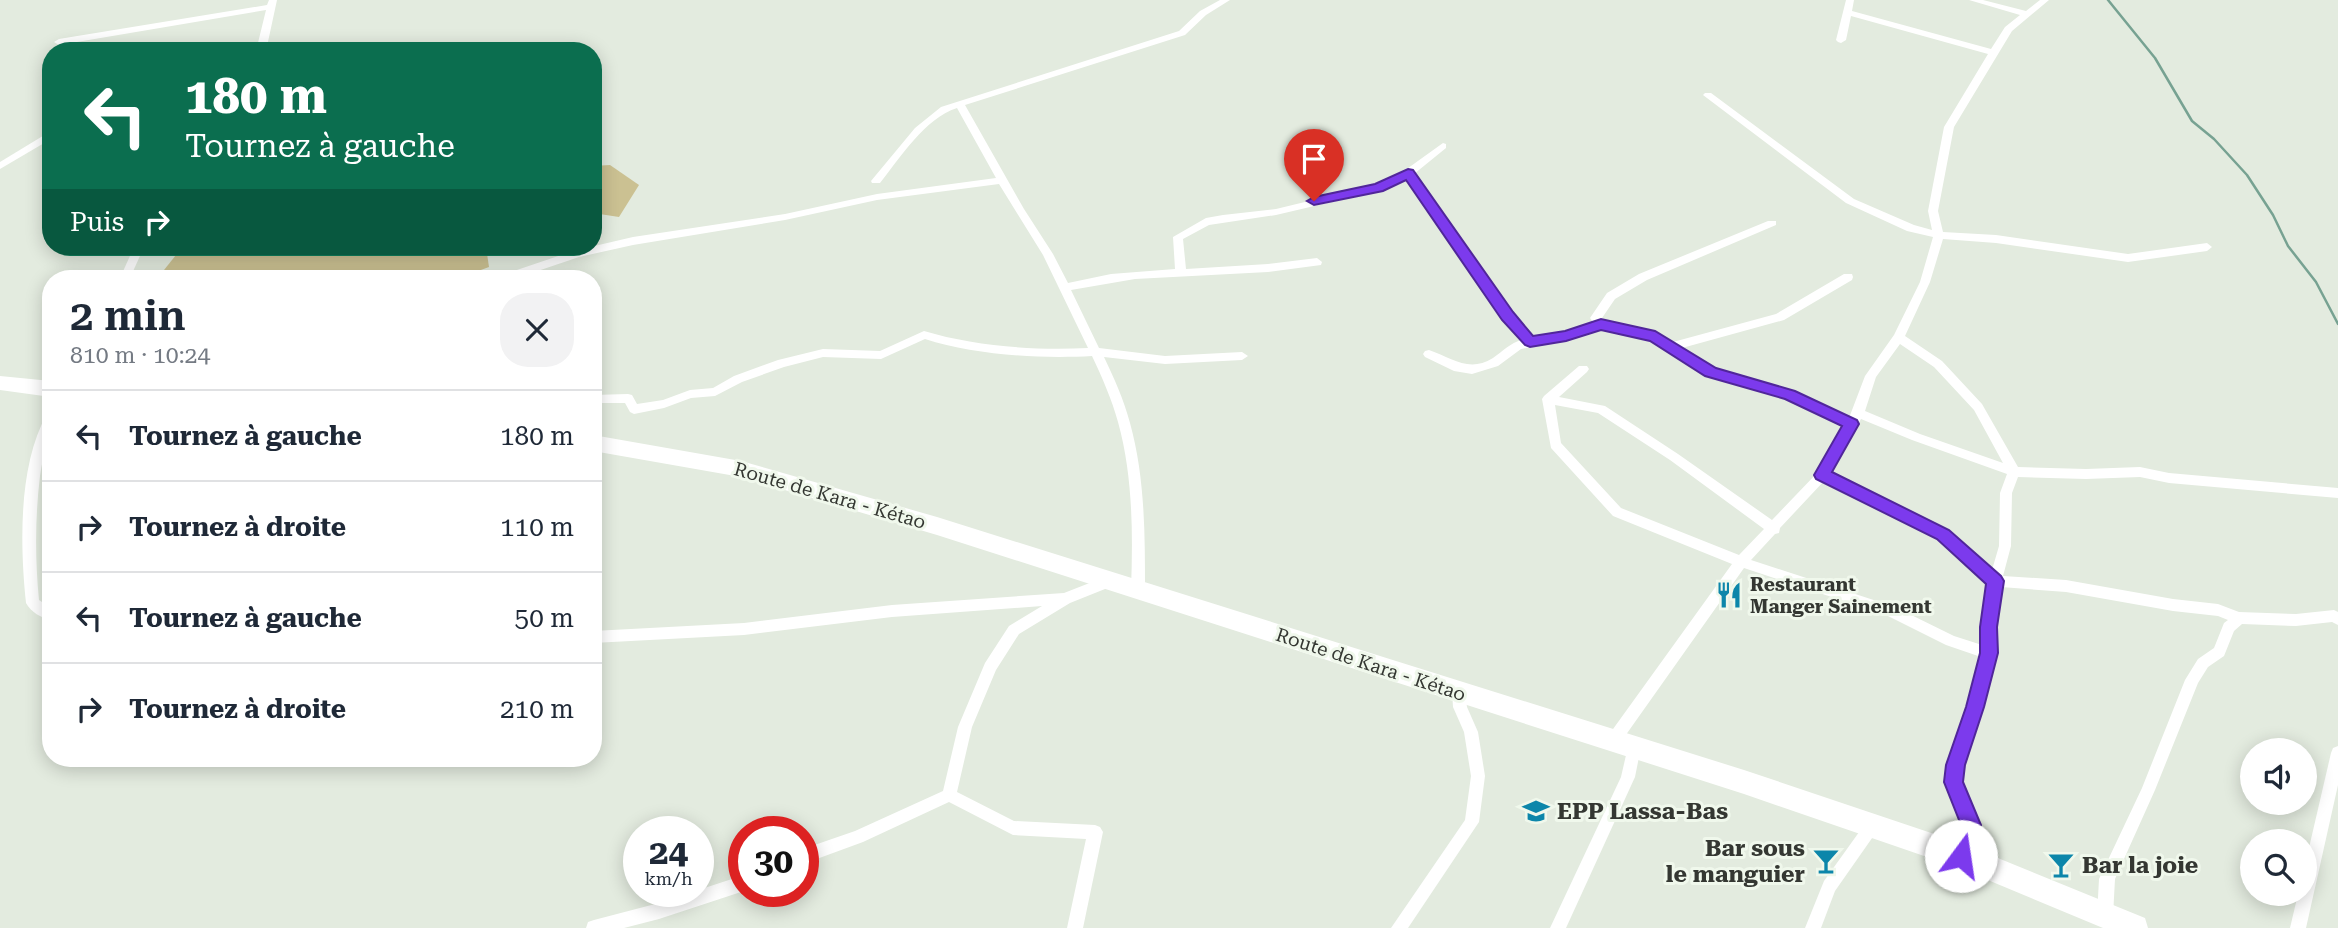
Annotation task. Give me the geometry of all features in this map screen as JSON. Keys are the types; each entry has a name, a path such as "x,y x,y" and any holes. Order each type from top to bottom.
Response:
{"main road":[{"path":"0,383 42,388"},
{"name":"Route de Kara - Kétao","path":"602,445 741,470 937,526 1624,744 1872,826 1961,856 2136,928"}],"street":[{"path":"876,181 918,130 944,109 1182,33 1203,13 1226,0"},
{"path":"1841,40 1850,0"},
{"path":"1973,0 2027,14"},
{"path":"1558,928 1628,777 1624,744 1741,562 1822,475 1855,418 1871,376 1899,337 1925,282 1939,235 1933,211 1949,127 2008,29 2045,0"},
{"path":"59,42 272,4 263,42"},
{"path":"1848,13 1994,53"},
{"path":"1708,95 1850,201 1911,228 1939,235 1996,239 2128,258 2207,247"},
{"path":"959,103 1048,254 1125,421 1139,531 1138,590"},
{"path":"0,166 42,140"},
{"path":"1181,272 1178,237 1206,222 1236,215 1276,212 1378,188 1408,173 1443,146"},
{"path":"1408,173 1507,316 1530,342"},
{"path":"602,248 785,217 877,197 1002,180"},
{"path":"1601,324 1596,318 1611,296 1688,257 1772,223"},
{"path":"530,270 572,256"},
{"path":"1065,288 1107,279 1317,262"},
{"path":"1671,347 1780,317 1848,277"},
{"path":"1429,354 1458,368 1484,368 1518,345 1566,336 1601,324 1655,336 1711,372 1790,395 2014,472 2140,472 2169,478 2338,493"},
{"path":"602,399 628,398 634,409 664,404 690,394 715,392 738,379 782,363 822,354 881,355 924,335 952,344 1057,354 1094,352 1165,360 1242,356"},
{"path":"1899,337 1938,364 1978,407 2014,472 2006,493 2006,546 1995,581 1989,627 1989,653 1975,707 1955,765 1954,782 1971,825 1961,856"},
{"path":"1548,399 1583,369"},
{"path":"1548,399 1601,409 1674,457 1774,529"},
{"path":"1548,399 1555,445 1617,512 1741,562 1890,611 1951,641 1989,653"},
{"path":"42,438 37,449 30,586 33,603 42,610"},
{"path":"1822,475 1943,535 1995,581 2066,586 2218,610 2239,618 2296,621 2334,616 2338,619"},
{"path":"949,795 965,727 990,667 1014,630 1065,599 1110,581"},
{"path":"602,637 744,629 892,611 1065,599"},
{"path":"2105,916 2107,879 2148,790 2192,680 2203,663 2219,652 2229,627 2239,618"},
{"path":"1399,928 1472,822 1478,776 1471,732 1460,707 1459,692"},
{"path":"2298,928 2335,782 2338,754"},
{"path":"819,851 858,837 949,795"},
{"path":"949,795 1013,828 1095,832 1076,928"},
{"path":"1813,928 1829,886 1872,826"},
{"path":"594,928 659,911 728,888"}],"shaded area":[{"path":"602,165 610,165 639,185 619,217 602,214"},
{"path":"175,256 487,256 489,267 481,270 164,270"}],"waterway":[{"path":"2108,0 2155,58 2192,121 2214,139 2247,175 2273,215 2288,246 2316,282 2338,324"}],"place":[{"name":"Restaurant Manger Sainement","path":"1729,595"},
{"name":"EPP Lassa-Bas","path":"1536,811"},
{"name":"Bar sous le manguier","path":"1826,861"},
{"name":"Bar la joie","path":"2061,865"}],"route":[{"path":"1314,201 1378,188 1408,173 1507,316 1530,342 1566,336 1601,324 1655,336 1711,372 1790,395 1851,424 1822,475 1943,535 1995,581 1989,627 1989,653 1975,707 1955,765 1954,782 1971,825 1961,856"}]}
